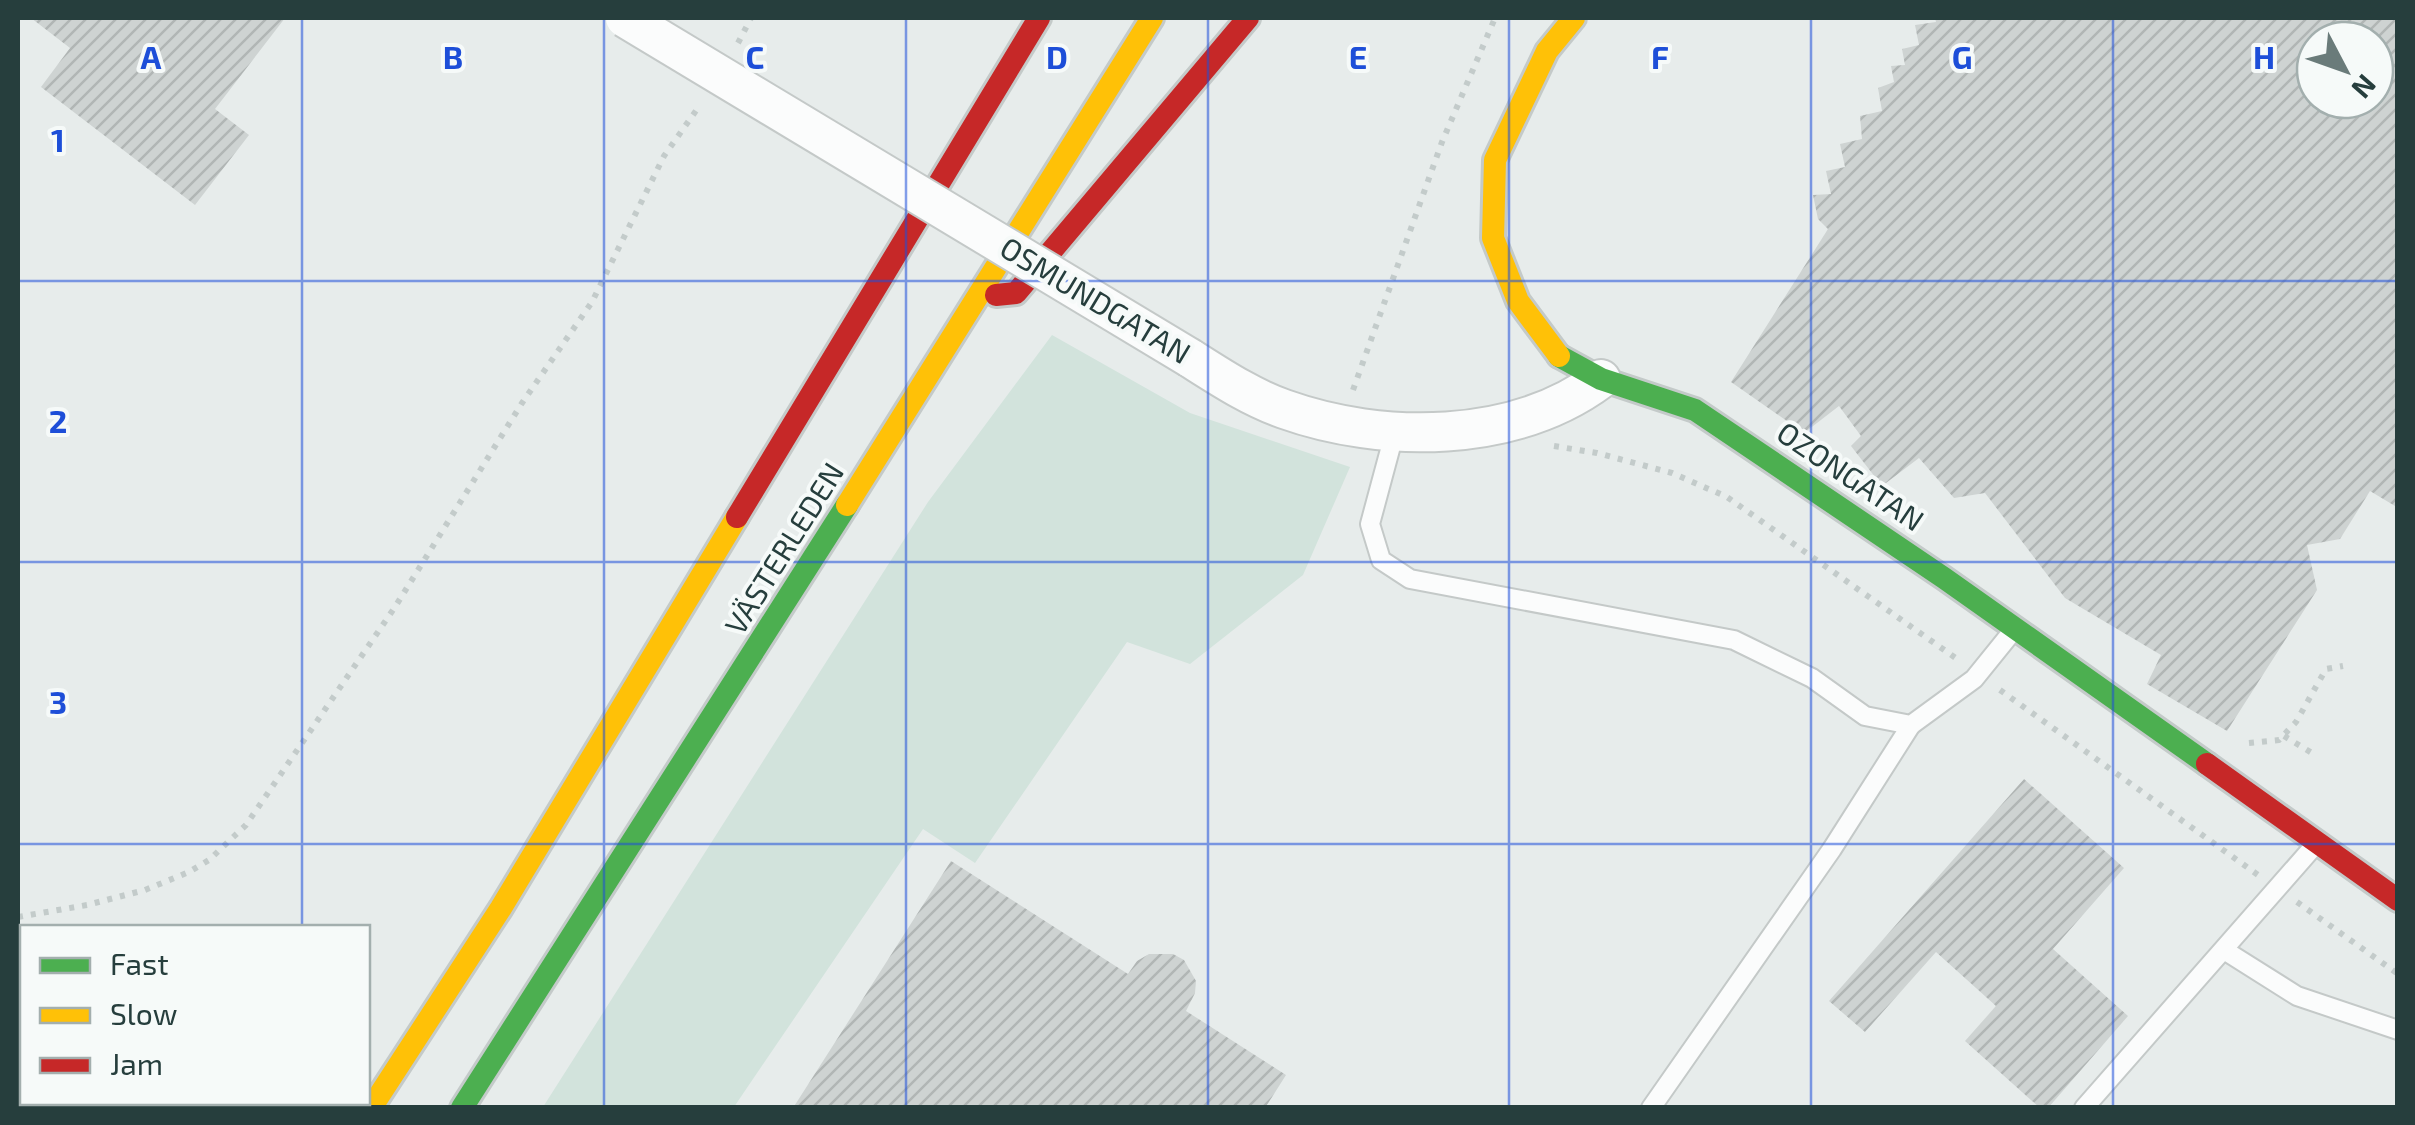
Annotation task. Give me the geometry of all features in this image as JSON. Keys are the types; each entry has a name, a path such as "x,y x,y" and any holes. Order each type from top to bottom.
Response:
{"main road":[{"name":"VÄSTERLEDEN","path":"462,1108 682,767 1152,18"},
{"path":"978,297 1016,292 1058,248 1210,58 1248,18"},
{"name":"OZONGATAN","path":"1574,18 1547,51 1496,160 1493,238 1518,301 1560,357 1601,379 1695,410 2015,628 2398,900"},
{"name":"VÄSTERLEDEN","path":"370,1108 501,908 1036,20"}],"street":[{"name":"OSMUNDGATAN","path":"626,18 1231,384 1281,408 1341,425 1395,431 1469,428 1518,418 1578,396 1601,379"}],"lane":[{"path":"1395,431 1370,524 1380,560 1410,579 1734,640 1812,678 1865,716 1912,725"},
{"path":"1651,1108 1832,849 1912,725 1974,679 2015,628"},
{"path":"2084,1108 2316,844"},
{"path":"2224,950 2297,996 2398,1030"}],"path":[{"path":"734,52 751,18"},
{"path":"1341,425 1442,142 1494,18"},
{"path":"18,917 146,890 208,860 246,826 395,607 522,404 592,302 664,156 702,102"},
{"path":"2185,822 2212,770 2230,749 2280,740 2296,722 2326,670 2344,666"},
{"path":"2284,736 2312,753"}],"shaded area":[{"path":"1052,335 1190,413 1350,467 1303,575 1190,664 1127,642 975,863 923,829 734,1107 543,1107 928,502"}],"building":[{"path":"31,18 285,18 215,109 249,135 195,205 41,87 70,48"},
{"path":"1935,18 2398,18 2398,501 2395,506 2370,491 2340,539 2307,545 2317,590 2227,731 2147,684 2161,655 2065,598 1985,493 1954,498 1919,458 1882,486 1851,446 1861,436 1839,406 1804,433 1731,382 1828,229 1818,219 1813,195 1831,194 1826,171 1845,167 1840,144 1862,139 1860,116 1882,111 1878,88 1894,82 1891,66 1905,65 1902,49 1919,45 1915,25 1936,22"},
{"path":"2024,779 2124,868 2053,949 2128,1016 2048,1108 2040,1108 1965,1041 1996,1006 1936,952 1865,1032 1829,1001"},
{"path":"951,861 1128,974 1137,961 1149,954 1173,954 1184,960 1196,981 1186,1011 1286,1075 1265,1108 793,1108"}],"traffic: fast":[{"path":"1559,356 1601,379 1695,410 1944,578 2207,764"},
{"path":"462,1108 847,505"}],"traffic: slow":[{"path":"847,505 1152,18"},
{"path":"1559,356 1518,301 1493,238 1495,160 1547,51 1574,18"},
{"path":"371,1108 501,908 737,517"}],"traffic: jam":[{"path":"737,517 1039,18"},
{"path":"996,295 1016,293 1248,18"},
{"path":"2207,764 2398,900"}]}
